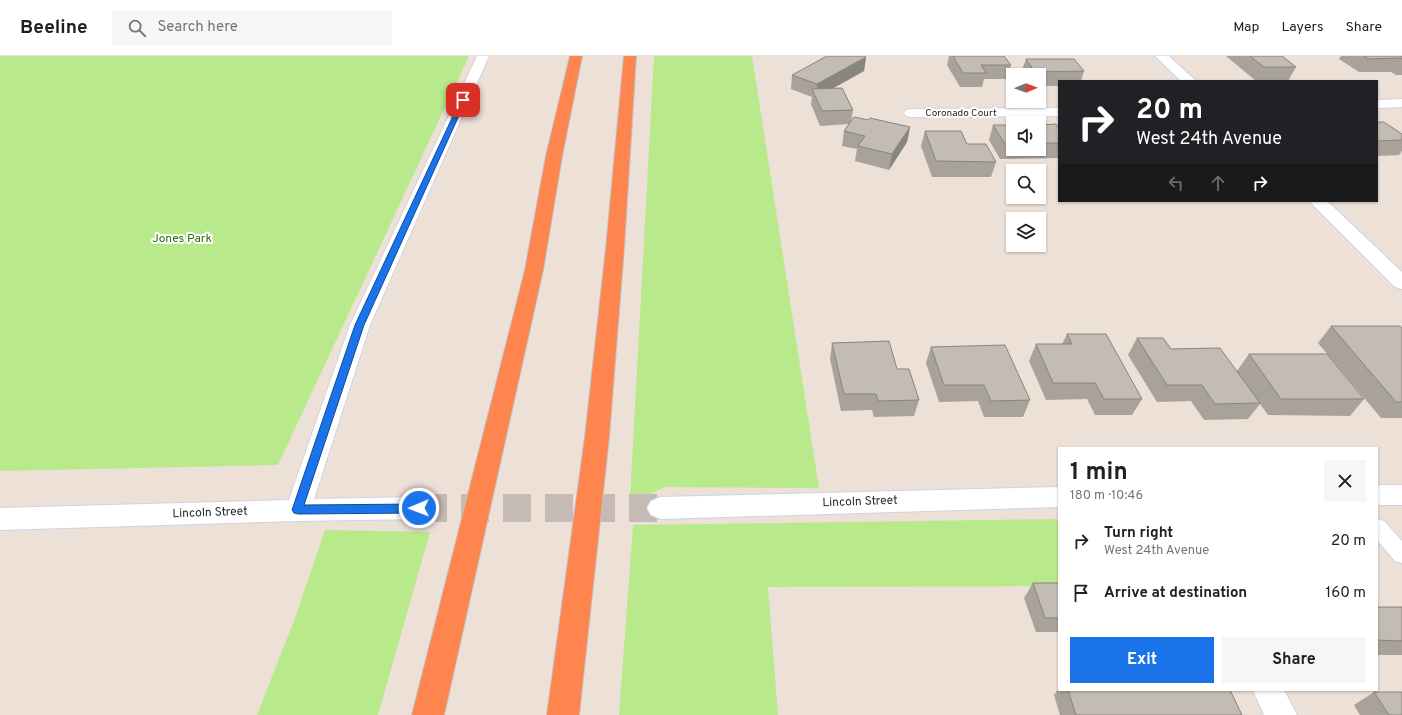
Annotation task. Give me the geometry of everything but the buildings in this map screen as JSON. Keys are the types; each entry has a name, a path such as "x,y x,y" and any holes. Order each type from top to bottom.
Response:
{"highway":[{"path":"428,715 534,270 554,156 576,56"},
{"path":"563,715 598,429 615,248 630,56"}],"street":[{"path":"298,510 360,325 483,56"},
{"path":"1161,56 1188,80"},
{"path":"1378,104 1402,103"},
{"name":"Coronado Court","path":"911,113 1058,112"},
{"path":"1318,202 1402,283"},
{"path":"1378,495 1402,495"},
{"name":"Lincoln Street","path":"660,508 1058,497"},
{"name":"Lincoln Street","path":"0,519 419,508"},
{"path":"1269,691 1281,715"}],"lane":[{"path":"1378,528 1402,555"}],"green space":[{"name":"Jones Park","path":"0,56 469,56 278,465 0,471"},
{"path":"654,56 752,56 819,488 665,487 650,494 630,499"},
{"path":"1058,519 1058,586 768,587 778,715 619,715 633,525"},
{"path":"325,530 430,532 378,715 257,715 295,618"}],"tunnel":[{"path":"419,508 660,508"}],"route":[{"path":"419,508 298,510 360,325 463,100"}]}
